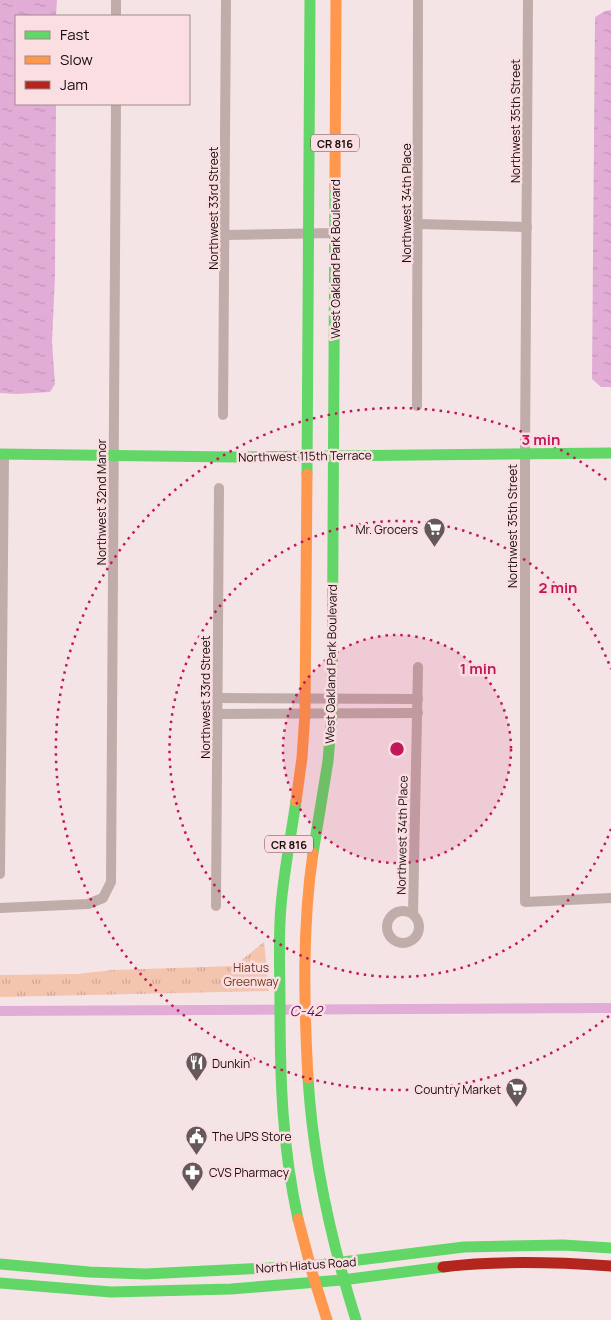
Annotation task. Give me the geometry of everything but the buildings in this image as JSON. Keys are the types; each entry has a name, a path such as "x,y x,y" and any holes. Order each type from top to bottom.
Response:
{"main road":[{"name":"West Oakland Park Boulevard","path":"310,0 306,714 301,770 282,894 280,928 280,1048 286,1154 296,1210 310,1266 327,1320"},
{"name":"West Oakland Park Boulevard","path":"336,0 332,714 328,764 307,904 305,975 306,1047 313,1141 323,1202 342,1280 356,1320"},
{"name":"Northwest 115th Terrace","path":"2,454 308,457 611,453"},
{"name":"North Hiatus Road","path":"0,1264 89,1272 145,1274 338,1264 464,1247 563,1244 611,1248"},
{"name":"North Hiatus Road","path":"0,1283 111,1292 231,1289 342,1280 462,1265 560,1262 611,1266"}],"street":[{"path":"116,0 116,15"},
{"name":"Northwest 33rd Street","path":"223,415 226,0"},
{"name":"Northwest 34th Place","path":"417,406 419,224 418,0"},
{"name":"Northwest 35th Street","path":"528,0 525,902 611,898"},
{"name":"Northwest 32nd Manor","path":"0,908 88,904 103,898 111,882 116,105"},
{"path":"419,224 527,227"},
{"path":"225,234 335,233"},
{"path":"0,874 2,454"},
{"name":"Northwest 33rd Street","path":"216,906 219,488"},
{"name":"Northwest 34th Place","path":"413,914 418,667"},
{"path":"218,698 418,699"},
{"path":"218,714 418,713"}],"green space":[{"name":"Hiatus Greenway","path":"264,942 269,991 0,997 0,975 77,974 113,970 234,966"}],"water":[{"path":"0,0 57,0 56,15 15,15 15,105 56,105 55,276 52,342 55,384 50,392 0,393"},
{"path":"611,10 611,387 601,387 592,379 595,17"}],"waterway":[{"name":"C-42","path":"0,1011 611,1008"}],"traffic: fast":[{"path":"307,474 310,0"},
{"path":"313,853 328,761 332,713 335,187"},
{"path":"0,454 233,457 611,453"},
{"path":"296,801 282,893 279,955 283,1112 288,1165 298,1219"},
{"path":"308,1078 314,1140 324,1200 356,1320"},
{"path":"0,1264 89,1272 145,1274 310,1266 464,1247 563,1245 611,1248"},
{"path":"0,1283 111,1292 231,1289 342,1280 443,1267"}],"traffic: slow":[{"path":"335,187 336,0"},
{"path":"296,801 302,758 305,713 307,474"},
{"path":"308,1078 305,966 307,909 313,853"},
{"path":"298,1219 327,1320"}],"traffic: jam":[{"path":"443,1267 527,1262 611,1266"}],"place":[{"name":"Mr. Grocers","path":"434,548"},
{"name":"Dunkin'","path":"196,1082"},
{"name":"Country Market","path":"517,1108"},
{"name":"The UPS Store","path":"196,1155"},
{"name":"CVS Pharmacy","path":"193,1191"}]}
